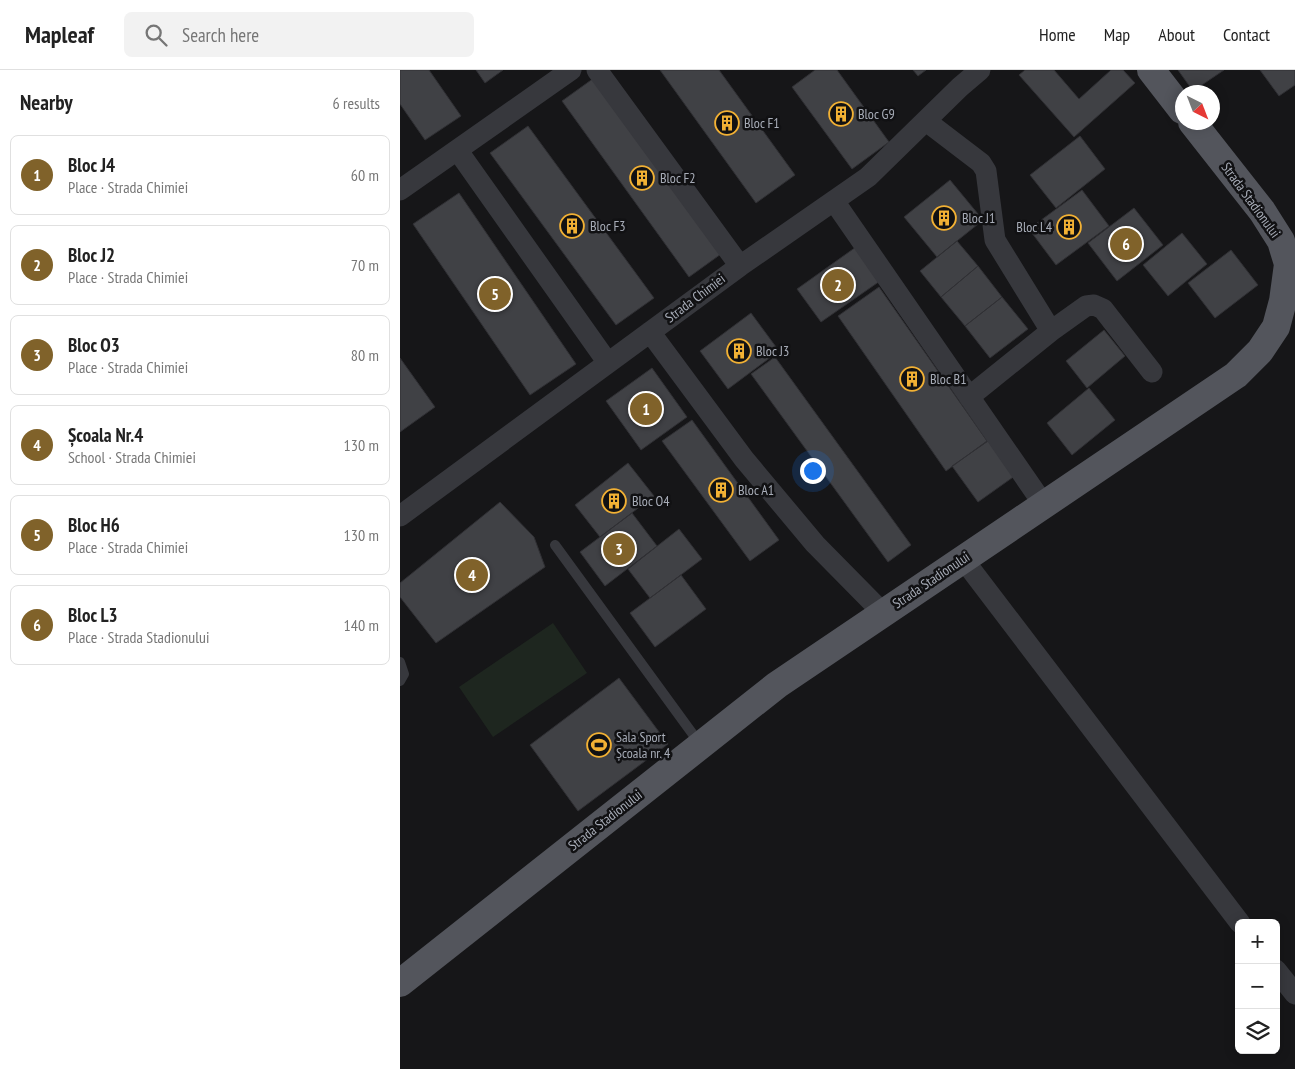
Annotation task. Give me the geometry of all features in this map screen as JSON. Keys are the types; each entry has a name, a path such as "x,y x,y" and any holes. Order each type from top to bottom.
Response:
{"main road":[{"path":"1150,70 1175,101"},
{"name":"Strada Stadionului","path":"400,983 776,684 1236,375 1260,351 1276,327 1283,301 1288,264 1281,241 1262,211 1198,130"}],"street":[{"path":"402,187 458,151 571,70"},
{"path":"597,70 740,266"},
{"name":"Strada Chimiei","path":"400,516 740,266 868,176 980,70"},
{"path":"926,121 981,163 986,170 995,240 1051,331"},
{"path":"458,151 608,363"},
{"path":"834,201 1044,505"},
{"path":"970,397 1051,331 1086,306 1094,305 1104,309 1152,372"},
{"path":"650,332 750,466 815,544 883,613"},
{"path":"963,559 1237,919"},
{"path":"1280,975 1295,994"}],"lane":[{"path":"555,545 701,744"},
{"path":"400,662 404,674 400,681"}],"shaded area":[{"path":"553,623 587,673 493,737 459,687"}],"building":[{"path":"400,70 429,70 461,116 425,140 400,104"},
{"path":"476,70 503,70 485,83"},
{"name":"Bloc F1","path":"660,70 719,70 795,175 756,203"},
{"name":"Bloc G9","path":"815,70 837,70 889,142 852,169 792,87"},
{"path":"913,70 926,70 918,76"},
{"path":"1025,70 1054,70 1079,99 1111,70 1123,70 1135,83 1074,137 1019,75"},
{"path":"1178,70 1224,70 1202,85 1189,85"},
{"path":"1260,70 1295,70 1295,85 1279,96"},
{"name":"Bloc F2","path":"594,78 721,254 689,277 562,101"},
{"name":"Bloc F3","path":"528,126 654,298 616,325 490,153"},
{"path":"1080,136 1105,169 1056,208 1030,175"},
{"name":"Bloc J1","path":"950,180 983,220 937,257 904,217"},
{"name":"Bloc L4","path":"1082,190 1109,226 1056,265 1029,229"},
{"path":"459,193 576,364 530,395 413,224"},
{"path":"1134,208 1163,245 1117,281 1088,243"},
{"path":"1182,233 1207,264 1168,296 1143,265"},
{"path":"957,241 978,266 941,297 920,271"},
{"path":"856,247 880,281 821,322 797,289"},
{"path":"1231,250 1258,285 1215,318 1188,283"},
{"path":"978,266 1002,297 965,326 941,297"},
{"name":"Bloc B1","path":"879,287 987,441 946,471 838,316"},
{"path":"1002,297 1028,329 990,358 965,326"},
{"name":"Bloc J3","path":"751,313 779,351 728,389 700,351"},
{"path":"1104,330 1125,356 1087,388 1066,361"},
{"path":"775,357 911,545 888,562 751,374"},
{"path":"400,358 435,407 400,432"},
{"path":"652,368 687,417 641,450 606,401"},
{"path":"1089,388 1115,420 1072,455 1047,423"},
{"name":"Bloc A1","path":"692,420 779,540 750,561 662,441"},
{"path":"991,439 1016,475 978,502 952,466"},
{"name":"Bloc O4","path":"628,463 654,496 600,537 575,505"},
{"path":"500,502 534,537 545,567 436,643 400,597 400,583"},
{"path":"632,513 657,546 605,586 580,552"},
{"path":"679,529 702,559 650,598 628,569"},
{"path":"681,575 706,609 655,647 630,613"},
{"name":"Sala Sport Școala nr. 4","path":"619,678 668,744 578,811 530,745"}],"place":[{"name":"Bloc G9","path":"841,114"},
{"name":"Bloc F1","path":"727,123"},
{"name":"Bloc F2","path":"642,178"},
{"name":"Bloc J1","path":"944,218"},
{"name":"Bloc F3","path":"572,226"},
{"name":"Bloc L4","path":"1069,227"},
{"name":"Bloc L3","path":"1126,244"},
{"name":"Bloc J2","path":"838,285"},
{"name":"Bloc H6","path":"495,294"},
{"name":"Bloc J3","path":"739,351"},
{"name":"Bloc B1","path":"912,379"},
{"name":"Bloc J4","path":"646,409"},
{"name":"Bloc A1","path":"721,490"},
{"name":"Bloc O4","path":"614,501"},
{"name":"Bloc O3","path":"619,549"},
{"name":"Școala Nr.4","path":"472,575"},
{"name":"Sala Sport Școala nr. 4","path":"599,745"}]}
